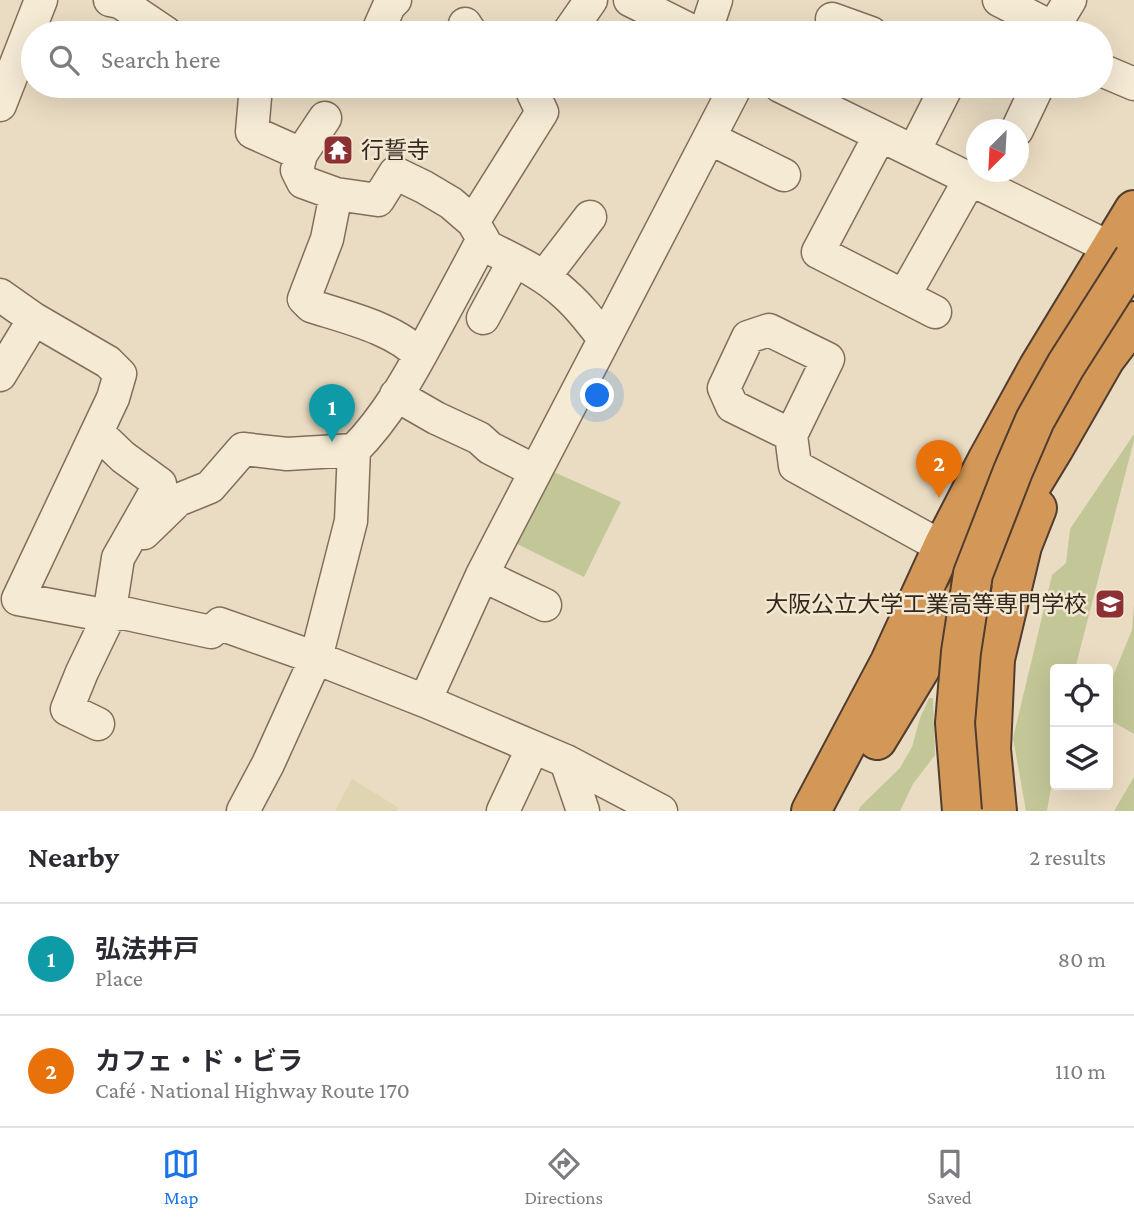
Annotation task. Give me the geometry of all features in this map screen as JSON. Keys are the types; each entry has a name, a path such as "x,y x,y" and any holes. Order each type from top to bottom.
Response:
{"highway":[{"path":"962,811 955,723 961,652 974,574 1035,420 1126,255 1134,210"},
{"path":"811,811 890,662 944,544 1038,368 1126,255"},
{"path":"837,811 888,720 1054,448 1105,359 1134,321"},
{"path":"997,811 990,749 996,659 1022,546 1040,501 1134,337"}],"street":[{"path":"33,21 41,0"},
{"path":"110,0 120,2 148,21"},
{"path":"382,21 395,0"},
{"path":"576,21 591,0"},
{"path":"630,0 672,21"},
{"path":"709,21 716,0"},
{"path":"999,0 1034,21"},
{"path":"1057,21 1070,0"},
{"path":"0,105 21,51"},
{"path":"1113,75 1134,85"},
{"path":"255,98 252,132 301,154"},
{"path":"118,558 178,500 211,488 243,449 287,454 354,450 366,438 420,356 478,231 542,112 536,98"},
{"path":"425,701 482,575 730,98"},
{"path":"824,98 880,135 966,172"},
{"path":"914,151 941,98"},
{"path":"1022,119 1032,98"},
{"path":"325,118 301,154 297,170 303,182 336,194 378,200 395,173 424,187 451,203 478,231 486,246 544,277 565,293 604,339"},
{"path":"880,135 818,252 935,312"},
{"path":"709,138 784,175"},
{"path":"904,296 983,182"},
{"path":"991,182 1126,255"},
{"path":"336,194 327,239 304,299 311,306 376,327 413,348 420,356"},
{"path":"544,277 590,217"},
{"path":"483,318 514,261"},
{"path":"0,295 34,319 108,362 120,374 113,398 97,432 5,599 109,616 123,613 211,632 220,624 425,701 566,761 661,811"},
{"path":"0,375 34,319"},
{"path":"396,396 479,438 490,448 535,471"},
{"path":"97,432 123,457 160,484 118,558 109,616 82,672 68,709 98,724"},
{"path":"791,436 795,466 933,542 944,544"},
{"path":"243,811 268,764 316,658 351,521 354,450"},
{"path":"482,575 545,605"},
{"path":"503,811 533,747"},
{"path":"566,761 583,811"}],"shaded area":[{"path":"352,779 399,808 396,811 335,811"}],"green space":[{"path":"1134,434 1076,664 1050,664 1051,790 1047,811 1026,811 1013,738 1052,575 1066,563 1070,529"},
{"path":"545,468 621,502 584,577 509,540"},
{"path":"1134,605 1134,734 1113,722 1113,676 1132,630"},
{"path":"929,698 933,698 935,755 913,784 900,811 858,811 900,768 912,747"},
{"path":"1134,777 1134,811 1114,811"}],"place":[{"name":"行誓寺","path":"338,150"},
{"name":"弘法井戸","path":"332,442"},
{"name":"カフェ・ド・ビラ","path":"939,498"},
{"name":"大阪公立大学工業高等専門学校","path":"1110,604"}]}
